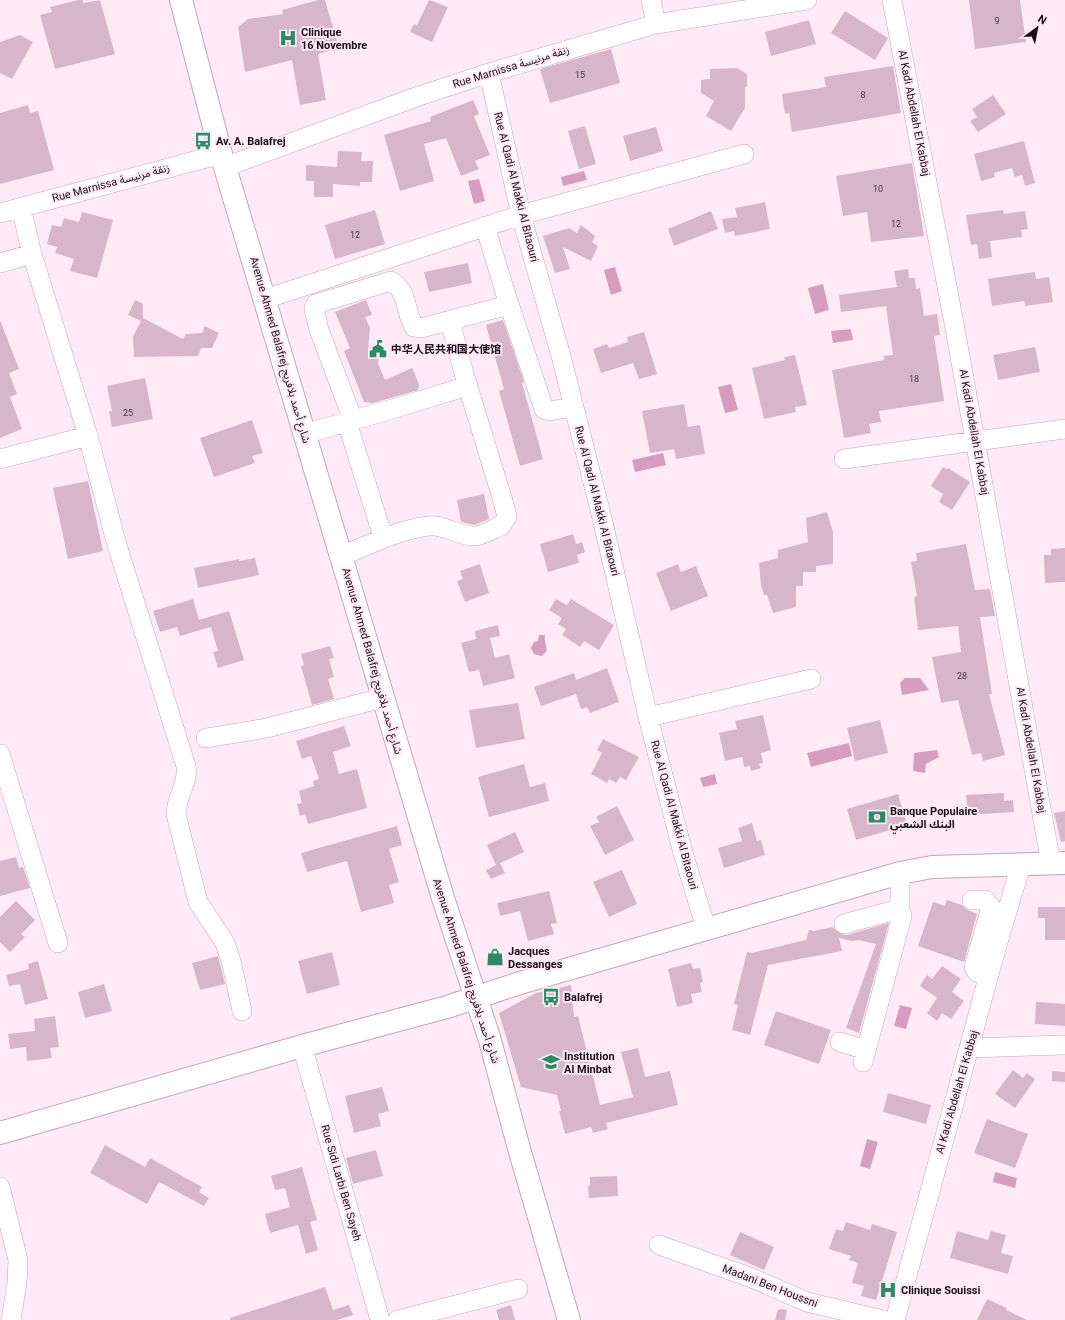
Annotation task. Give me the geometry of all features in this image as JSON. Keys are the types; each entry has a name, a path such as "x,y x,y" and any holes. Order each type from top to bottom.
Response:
{"main road":[{"name":"Avenue Ahmed Balafrej شارع أحمد بلافريج","path":"181,0 223,161 265,298 382,698 443,898 476,997 569,1320"},
{"path":"0,1133 302,1046 447,1007 520,983 900,873 932,867 1058,864"}],"street":[{"path":"651,0 656,24"},
{"name":"Rue Marnissa زنقة مرنيسة","path":"0,213 223,161 489,72 656,24 807,0"},
{"name":"Al Kadi Abdellah El Kabbaj","path":"892,0 1058,864"},
{"name":"Rue Al Qadi Al Makki Al Bitaouri","path":"489,72 521,215 573,407 621,599 648,717 683,853 706,928"},
{"path":"265,298 521,215 744,154"},
{"path":"21,207 32,254 88,436 117,544 186,766 187,774 177,802 176,814 193,882 202,910 225,943 231,961 242,1011"},
{"path":"486,226 509,305 544,408 549,411 573,407"},
{"path":"0,263 32,254"},
{"path":"383,537 350,421 319,330 314,309 316,304 391,281 403,292 410,320 414,327 421,328 509,305"},
{"path":"341,556 383,537 426,526 437,526 463,534 476,536 501,526 506,517 503,501 450,321"},
{"path":"304,434 468,386"},
{"path":"844,459 1065,429"},
{"path":"0,459 88,436"},
{"path":"648,717 811,678"},
{"path":"206,738 267,728 382,698"},
{"path":"0,754 58,943"},
{"name":"Al Kadi Abdellah El Kabbaj","path":"895,1320 989,975 1021,865"},
{"path":"840,1042 864,1056 902,916 899,911 900,873"},
{"path":"972,900 985,900 991,907 974,967 977,972 989,975"},
{"path":"844,924 892,910 899,911"},
{"path":"970,1048 1065,1045"},
{"name":"Rue Sidi Larbi Ben Sayeh","path":"302,1046 380,1320"},
{"path":"0,1187 18,1260 17,1283 11,1320"},
{"name":"Madani Ben Houssni","path":"659,1245 752,1278 807,1302 883,1320"},
{"path":"398,1320 518,1289"}],"shaded area":[{"path":"584,171 587,180 563,186 561,177"},
{"path":"479,179 485,201 474,204 468,181"},
{"path":"615,267 622,291 611,295 604,270"},
{"path":"823,284 829,310 815,314 808,288"},
{"path":"851,329 853,340 833,343 831,331"},
{"path":"731,384 738,410 725,413 718,387"},
{"path":"663,453 666,465 635,472 632,460"},
{"path":"539,635 545,635 547,649 541,656 534,654 531,648 534,642 538,641"},
{"path":"905,678 920,678 929,690 902,695 900,683"},
{"path":"849,743 852,756 811,767 807,753"},
{"path":"937,750 939,757 926,764 925,773 913,771 914,753"},
{"path":"715,774 717,784 703,787 700,778"},
{"path":"900,1005 912,1008 906,1029 894,1026"},
{"path":"867,1139 878,1142 870,1169 860,1166"},
{"path":"995,1172 1017,1178 1015,1188 993,1182"}],"building":[{"path":"83,0 83,3 100,0 115,54 55,69 40,15 52,12 50,7"},
{"name":"Clinique 16 Novembre","path":"318,0 325,0 339,48 318,54 326,100 300,105 292,60 245,72 238,27 248,19 283,14 282,10"},
{"path":"429,0 448,7 432,42 410,32 414,24 417,25"},
{"path":"969,0 1020,0 1026,42 975,49"},
{"path":"845,11 888,38 875,60 831,33"},
{"path":"809,20 816,44 771,56 765,32"},
{"path":"20,35 33,42 12,79 0,73 0,42"},
{"path":"611,49 620,83 550,103 540,69"},
{"path":"893,66 901,113 792,132 789,113 785,114 782,94 826,87 824,77"},
{"path":"737,68 747,74 747,87 745,87 745,108 731,131 706,116 714,101 701,93 701,80 710,79 710,69"},
{"path":"993,95 1006,114 978,132 970,121 977,117 972,109"},
{"path":"473,100 479,114 474,116 490,155 475,161 479,169 461,176 446,138 424,144 434,181 400,191 384,135 431,121 430,117"},
{"path":"28,105 30,113 38,111 54,170 0,184 0,113"},
{"path":"585,126 596,164 579,169 568,131"},
{"path":"656,127 663,151 630,161 623,136"},
{"path":"1024,141 1035,183 1025,186 1022,175 1015,177 1012,168 994,173 995,177 981,181 974,154"},
{"path":"338,151 362,152 361,161 373,161 372,182 360,182 360,186 333,184 333,197 314,197 314,181 306,181 306,165 337,167"},
{"path":"912,163 924,236 871,242 867,212 843,216 836,176"},
{"path":"765,202 770,229 735,236 734,231 725,233 722,219 737,217 735,208"},
{"path":"375,210 385,244 335,259 325,225"},
{"path":"1003,210 1004,214 1025,211 1028,229 1021,230 1022,237 990,241 992,257 979,259 977,244 971,245 966,215"},
{"path":"711,211 718,229 674,246 668,229"},
{"path":"82,212 113,220 97,278 70,271 74,259 55,253 57,247 47,244 52,225 61,227 64,218 79,222"},
{"path":"581,225 595,236 592,242 598,246 591,261 563,247 570,269 555,273 543,236 569,228 577,233"},
{"path":"468,263 472,283 429,292 424,272"},
{"path":"908,269 909,278 915,278 916,289 920,288 924,316 937,314 940,335 934,336 944,401 879,411 881,422 869,424 871,433 844,438 832,370 884,360 884,356 893,355 886,306 841,312 839,295 897,287 894,271"},
{"path":"1035,272 1036,279 1049,277 1053,302 1025,306 1024,301 992,306 988,279"},
{"path":"135,300 143,304 143,318 183,339 186,334 202,333 205,326 219,333 212,348 201,348 198,356 134,357 133,336 141,321 128,315"},
{"path":"366,300 372,315 365,317 370,328 368,350 379,351 378,363 385,380 412,368 419,384 418,390 373,403 364,402 344,351 350,348 335,312"},
{"path":"0,320 19,369 9,373 17,394 10,397 22,429 0,438"},
{"path":"503,320 524,382 522,383 543,459 520,466 499,391 504,389 486,325"},
{"path":"644,332 657,374 639,379 633,363 601,373 593,349 607,344 609,348 628,342 627,337"},
{"path":"1035,347 1040,372 998,380 993,355"},
{"path":"795,355 807,405 795,407 796,412 764,419 752,368 785,360 784,357"},
{"path":"145,378 153,419 112,427 109,411 112,411 107,386"},
{"path":"684,404 688,427 700,425 705,454 676,459 674,449 650,453 642,411"},
{"path":"252,420 263,453 252,456 255,463 214,477 200,438"},
{"path":"943,467 948,468 970,482 952,510 939,502 943,494 931,486"},
{"path":"88,481 103,551 68,559 53,488"},
{"path":"484,494 489,519 474,525 461,522 457,500"},
{"path":"827,512 833,532 833,564 816,566 816,572 803,572 803,586 796,586 796,607 773,613 767,595 764,595 761,585 759,563 778,558 778,550 808,542 806,518"},
{"path":"573,534 576,544 582,542 585,552 577,555 579,563 548,572 540,544"},
{"path":"966,544 975,590 990,589 995,616 980,617 992,694 989,694 1005,755 983,761 981,753 972,755 958,700 941,703 932,657 961,652 958,626 918,630 914,597 917,596 911,562 917,561 916,553"},
{"path":"1065,548 1065,582 1045,583 1044,555 1051,555 1051,549"},
{"path":"255,558 259,575 198,588 194,568 239,559 239,561"},
{"path":"480,564 489,593 465,602 457,581 463,579 460,571"},
{"path":"678,564 681,572 696,566 708,596 671,611 656,573"},
{"path":"193,599 199,620 229,611 244,660 218,668 213,652 218,651 211,627 180,636 177,627 160,632 153,611"},
{"path":"556,599 567,605 571,599 614,625 599,650 584,641 580,647 562,635 566,629 558,624 562,618 549,610"},
{"path":"498,625 500,636 490,638 495,658 509,654 515,678 483,686 479,670 469,672 461,643 476,639 475,631"},
{"path":"330,646 334,658 329,659 334,677 328,679 334,699 312,705 301,666 304,665 301,654"},
{"path":"607,668 619,702 590,713 587,707 581,709 576,694 541,706 534,687 574,673 576,680"},
{"path":"518,703 525,739 476,748 469,710"},
{"path":"763,715 771,750 761,753 763,763 759,764 761,768 751,771 750,766 744,767 742,757 725,761 719,733 737,729 735,721"},
{"path":"880,720 888,753 855,761 847,728"},
{"path":"344,726 351,746 333,752 339,774 357,769 367,808 308,824 305,814 300,816 297,804 302,803 299,791 314,786 313,781 319,779 311,756 302,759 296,741"},
{"path":"603,739 639,757 626,780 620,777 616,783 609,779 607,783 591,774 602,753 597,750"},
{"path":"524,764 530,787 545,783 549,801 489,817 478,777"},
{"path":"1004,793 1004,801 1013,800 1014,812 968,815 966,795"},
{"name":"Banque Populaire البنك الشعبي","path":"898,794 907,825 856,840 847,809"},
{"path":"617,806 634,840 605,855 590,826 599,822 596,817"},
{"path":"1065,811 1065,841 1061,842 1054,813"},
{"path":"752,823 757,841 761,840 765,855 724,868 718,848 742,841 738,828"},
{"path":"397,826 402,845 389,849 399,882 389,885 394,903 361,912 347,861 307,872 301,853"},
{"path":"515,832 524,852 496,865 487,845"},
{"path":"16,857 19,868 23,867 30,888 0,896 0,861"},
{"path":"500,863 505,873 491,879 486,870"},
{"path":"622,870 637,904 609,917 593,882"},
{"path":"549,891 557,923 551,924 554,934 528,941 520,911 500,916 497,903"},
{"path":"947,900 962,905 966,909 977,914 964,962 918,946 933,902 945,906"},
{"path":"16,901 35,920 21,934 25,937 10,952 0,942 0,917"},
{"path":"1038,907 1065,907 1065,940 1045,940 1045,918 1038,918"},
{"path":"889,923 859,1033 846,1028 876,944 859,940 852,941 839,938 842,951 768,965 750,1035 732,1030 738,1005 734,1004 747,952 752,953 806,940 809,930 814,931 832,927 841,934 847,935"},
{"path":"332,952 340,985 307,994 298,961"},
{"path":"218,956 225,984 200,990 192,963"},
{"path":"38,961 48,999 25,1005 20,984 9,986 6,975 29,969 28,964"},
{"path":"691,963 693,969 700,968 703,982 700,983 702,992 691,994 693,1003 677,1007 668,969"},
{"path":"942,966 961,979 952,992 964,1001 951,1019 942,1013 937,1021 927,1013 937,998 920,986 927,975 932,979"},
{"path":"104,984 112,1011 85,1018 78,992"},
{"name":"Institution Al Minbat","path":"571,985 574,1017 578,1016 600,1105 633,1097 621,1052 638,1048 645,1077 670,1071 678,1105 606,1123 608,1129 593,1133 591,1127 565,1134 559,1111 561,1111 557,1095 521,1087 499,1013 536,993"},
{"path":"1036,1002 1065,1004 1065,1026 1035,1024"},
{"path":"776,1011 831,1030 819,1064 764,1045"},
{"path":"55,1016 59,1047 50,1048 52,1058 27,1061 26,1047 10,1049 8,1034 35,1031 34,1019"},
{"path":"1013,1070 1023,1078 1027,1073 1035,1079 1015,1108 995,1094"},
{"path":"1052,1071 1065,1072 1065,1082 1052,1081"},
{"path":"382,1087 389,1111 378,1114 381,1126 354,1133 345,1096"},
{"path":"888,1093 931,1105 926,1124 883,1112"},
{"path":"987,1119 1028,1134 1015,1168 974,1153"},
{"path":"105,1145 145,1167 150,1158 202,1187 199,1192 209,1198 204,1206 159,1182 147,1204 90,1173"},
{"path":"376,1150 383,1176 353,1184 346,1158"},
{"path":"302,1167 317,1220 310,1222 318,1250 306,1254 298,1225 270,1233 265,1214 290,1207 285,1188 275,1190 271,1176"},
{"path":"617,1176 618,1196 589,1198 588,1186 590,1186 590,1177"},
{"path":"846,1222 870,1230 872,1224 897,1232 876,1300 861,1296 864,1286 852,1283 858,1263 849,1260 851,1256 829,1249 836,1229 843,1231"},
{"path":"957,1231 988,1240 991,1231 1006,1235 1001,1253 1013,1256 1008,1274 950,1258"},
{"path":"740,1232 774,1247 764,1270 730,1255"},
{"path":"325,1287 333,1310 349,1305 353,1315 337,1320 230,1320 230,1318"},
{"path":"987,1299 1007,1308 1006,1310 1027,1320 977,1320"},
{"path":"511,1305 515,1320 499,1320 496,1310"},
{"path":"779,1309 787,1310 785,1320 775,1320"}],"place":[{"name":"Clinique 16 Novembre","path":"288,38"},
{"name":"Av. A. Balafrej","path":"203,141"},
{"name":"中华人民共和国大使馆","path":"378,349"},
{"name":"Banque Populaire البنك الشعبي","path":"877,817"},
{"name":"Jacques Dessanges","path":"495,957"},
{"name":"Balafrej","path":"551,997"},
{"name":"Institution Al Minbat","path":"551,1062"},
{"name":"Clinique Souissi","path":"888,1290"}]}
